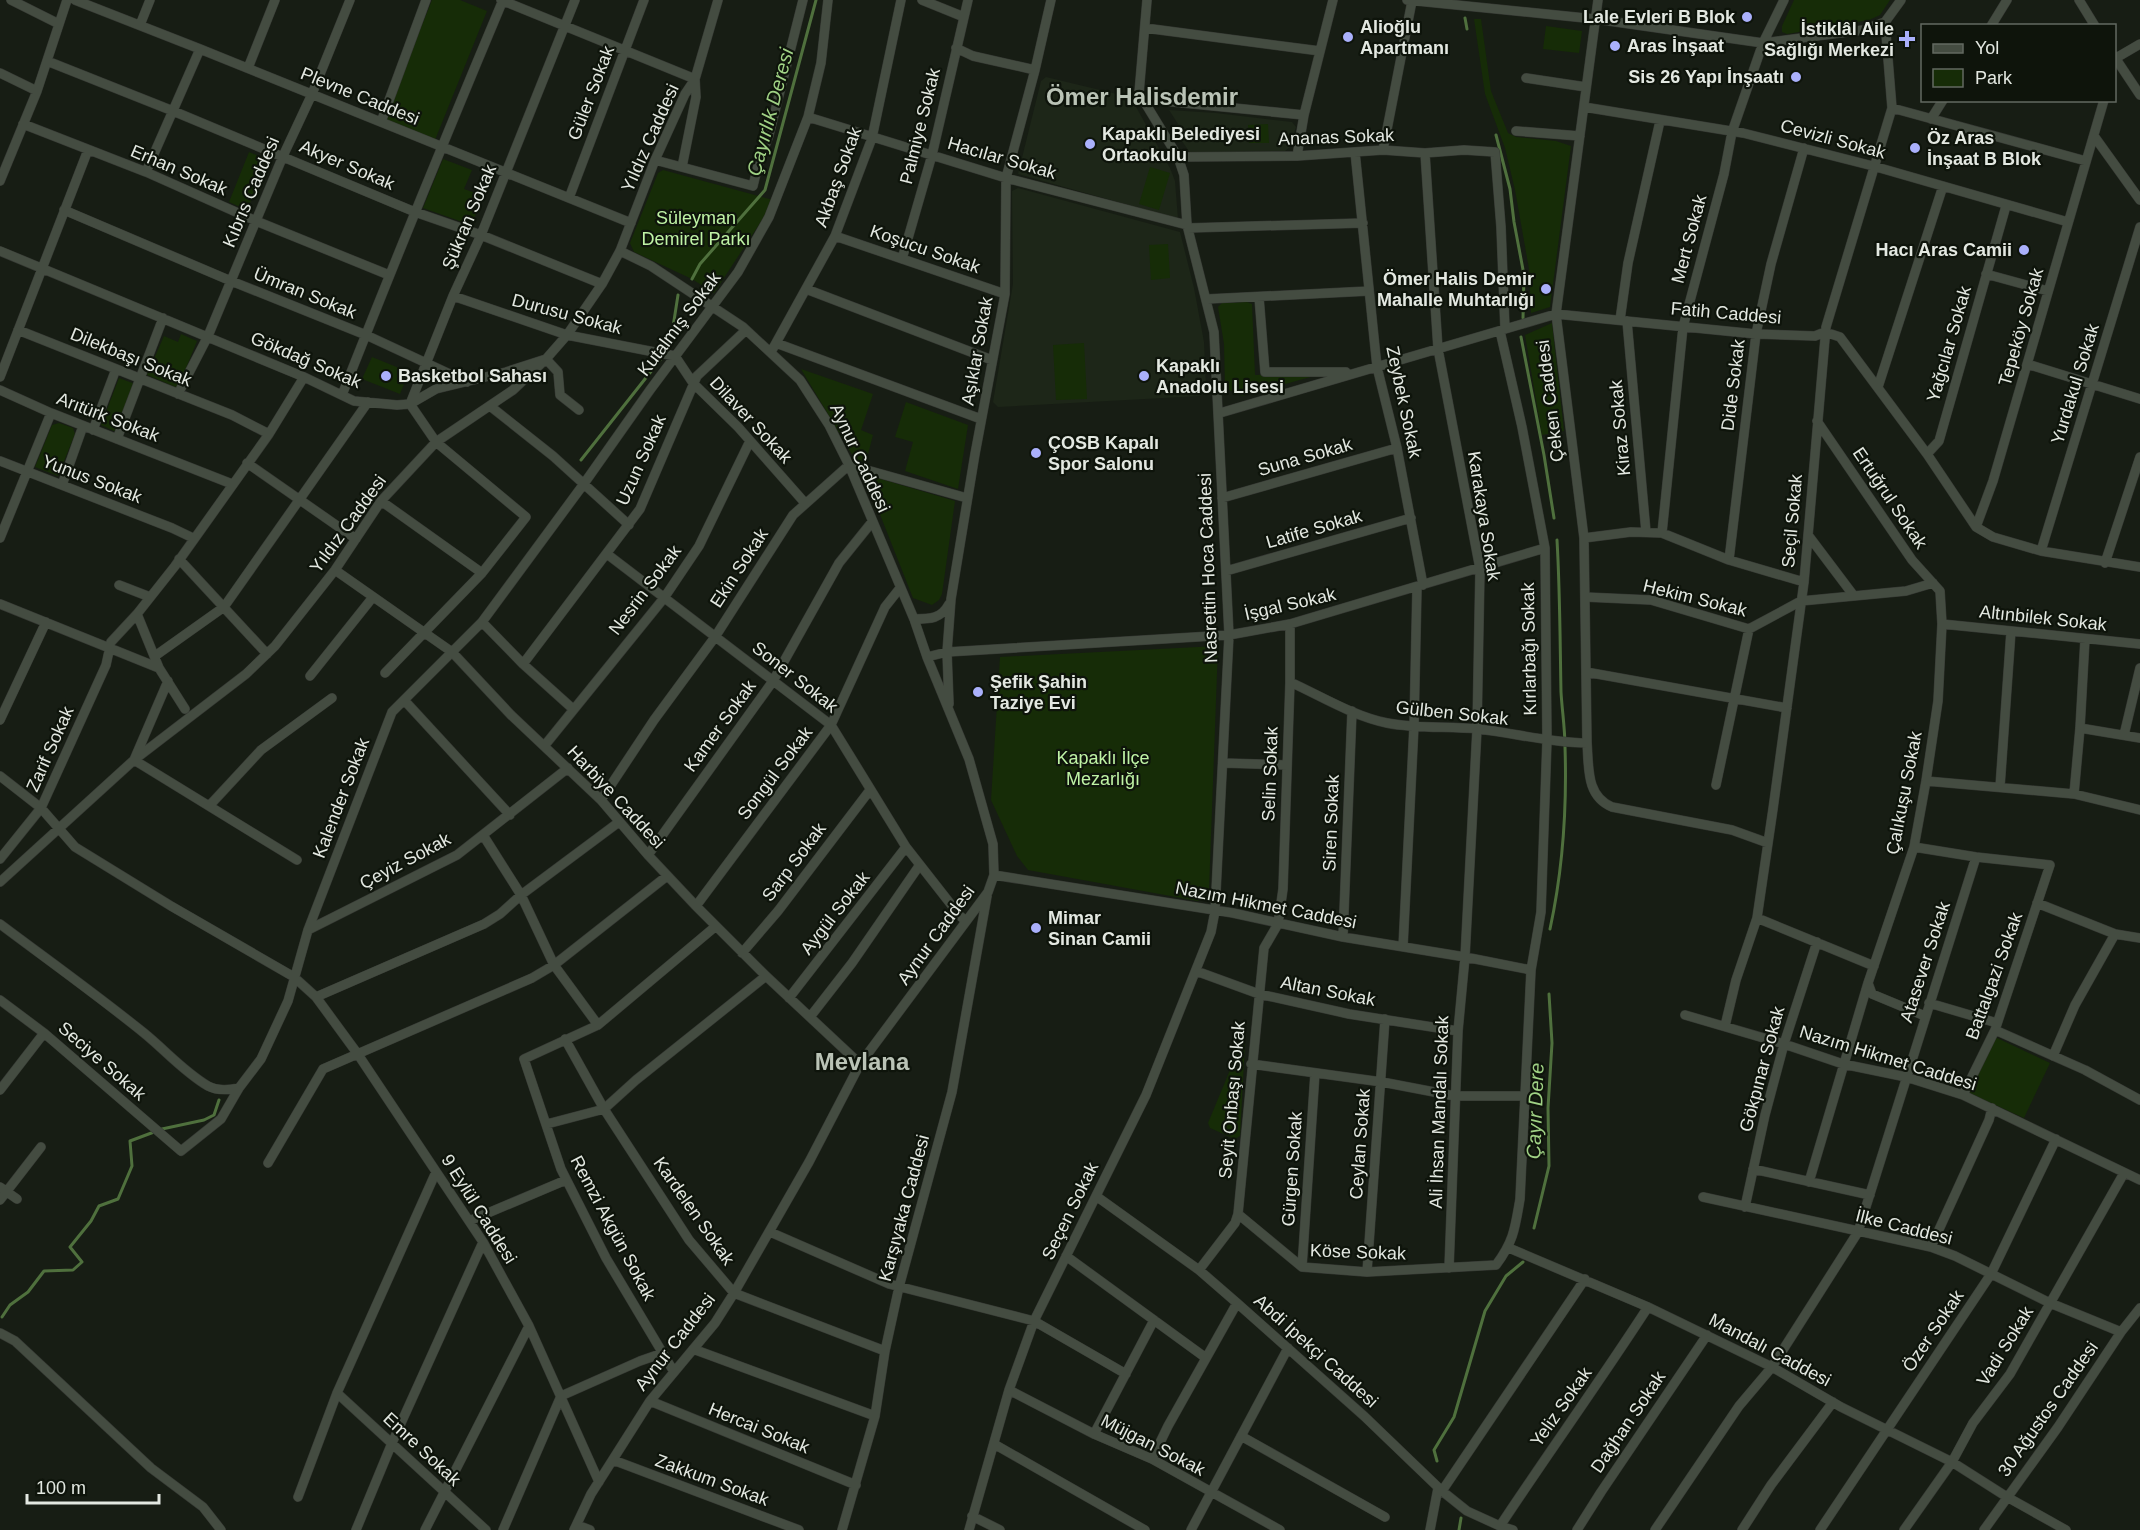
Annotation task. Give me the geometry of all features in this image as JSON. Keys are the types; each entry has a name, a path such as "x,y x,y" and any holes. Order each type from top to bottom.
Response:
{"street":[{"path":"11,0 59,24"},
{"path":"0,181 37,91 67,0"},
{"name":"Plevne Caddesi","path":"75,0 632,223"},
{"path":"140,25 150,0"},
{"path":"248,68 275,0"},
{"name":"Kıbrıs Caddesi","path":"178,394 208,336 350,0"},
{"path":"381,122 426,0"},
{"path":"342,395 502,0 695,79"},
{"name":"Şükran Sokak","path":"410,404 453,296 507,172 575,0"},
{"name":"Güler Sokak","path":"569,198 644,0"},
{"name":"Yıldız Caddesi","path":"0,882 134,760 246,674 267,654 335,570 381,501 436,442 513,390 546,359 567,335 602,284 620,251 655,160 685,94 695,79 718,0"},
{"path":"655,160 753,186 769,135 803,0"},
{"name":"Kutalmış Sokak","path":"583,485 738,272 769,218 808,117 821,63 828,0"},
{"name":"Akbaş Sokak","path":"771,352 835,236 872,138 901,0"},
{"path":"922,0 964,17"},
{"name":"Palmiye Sokak","path":"902,259 932,156 968,0"},
{"name":"Aşıklar Sokak","path":"949,711 947,652 951,599 981,419 1005,294 1006,178 1035,70 1050,0"},
{"path":"1148,0 1139,93 1179,157"},
{"path":"1297,156 1304,115 1334,0"},
{"path":"1407,0 1508,5 1763,44 1863,30 1885,22 1901,0"},
{"name":"Çeken Caddesi","path":"1598,0 1556,314 1584,538 1589,775 1597,798 1601,803 1611,807 1732,830 1768,843"},
{"name":"Mert Sokak","path":"1662,533 1683,327 1724,174 1732,132 1763,44 1784,0"},
{"path":"1992,24 2007,0"},
{"path":"2079,0 2094,24"},
{"path":"1383,150 1412,1"},
{"name":"Seçil Sokak","path":"1725,1026 1736,980 1757,918 1788,708 1804,582 1825,332 1892,108 1885,22"},
{"path":"1145,28 1320,51"},
{"path":"2116,59 2140,44"},
{"path":"956,48 974,56 1035,70"},
{"path":"146,172 200,49"},
{"name":"Akyer Sokak","path":"47,61 415,212 481,235 602,284"},
{"path":"2116,61 2140,95"},
{"path":"0,73 37,91"},
{"path":"1527,78 1586,87"},
{"name":"Yıldız Caddesi","path":"682,167 696,97 695,79"},
{"path":"1143,99 1304,115"},
{"path":"1931,119 1942,102"},
{"name":"Tepeköy Sokak","path":"1976,527 1993,482 2103,102"},
{"name":"Cevizli Sokak","path":"1584,107 1732,132 1804,148 2068,222"},
{"path":"1892,108 2086,161"},
{"name":"Hacılar Sokak","path":"808,117 1006,178 1188,227 1363,223"},
{"name":"Kiraz Sokak","path":"1646,532 1624,321 1628,263 1660,121"},
{"name":"Erhan Sokak","path":"23,124 146,172 256,221 389,275"},
{"path":"1516,131 1580,136"},
{"path":"2094,136 2140,200"},
{"name":"Dide Sokak","path":"1729,560 1756,334 1772,264 1804,148"},
{"path":"0,377 88,150"},
{"name":"Ananas Sokak","path":"1179,157 1297,156 1383,150 1425,153 1464,150 1495,152"},
{"name":"Zeybek Sokak","path":"1355,152 1377,367 1411,518 1420,586 1403,947"},
{"name":"Kırlarbağı Sokak","path":"1495,152 1501,227 1503,330 1545,548 1547,740 1541,912 1531,970 1520,1199 1514,1234 1509,1248"},
{"name":"Karakaya Sokak","path":"1425,153 1438,349 1480,569 1477,729 1465,957"},
{"name":"Nasrettin Hoca Caddesi","path":"1179,157 1184,175 1188,227 1214,332 1220,413 1229,635 1215,911"},
{"path":"1878,387 1942,186"},
{"name":"Yağcılar Sokak","path":"1927,454 1939,441 2006,206"},
{"name":"Ümran Sokak","path":"64,210 366,335 467,382"},
{"name":"Yurdakul Sokak","path":"2041,551 2140,227"},
{"name":"Koşucu Sokak","path":"835,236 1005,294"},
{"name":"Gökdağ Sokak","path":"0,251 208,336 354,401 410,404"},
{"name":"Aynur Caddesi","path":"576,1527 599,1482 650,1401 716,1323 770,1232 860,1064 988,892 994,874 993,844 969,759 914,619 849,465 829,425 807,390 790,369 746,330 651,266 620,251"},
{"path":"1986,274 2048,291"},
{"path":"806,289 992,360"},
{"path":"1207,298 1369,291"},
{"name":"Durusu Sokak","path":"453,296 567,335 675,356"},
{"path":"1259,297 1265,372 1356,372"},
{"name":"Fatih Caddesi","path":"1220,413 1556,314 1756,334 1815,336 1825,332"},
{"path":"117,439 163,318"},
{"name":"Dilekbaşı Sokak","path":"18,330 232,415 269,434"},
{"name":"Uzun Sokak","path":"523,664 640,509 697,376 746,330"},
{"path":"1825,332 1840,337 1927,454 1976,527 1993,537 2041,551 2140,567"},
{"path":"776,343 981,419"},
{"name":"Dilaver Sokak","path":"675,356 693,383 750,441 805,504"},
{"path":"385,673 482,573 526,517 436,442 410,404 436,389 507,372 546,359 558,372 560,395 579,410"},
{"path":"2027,364 2140,399"},
{"path":"62,485 116,369"},
{"path":"111,645 179,559 269,434 304,377"},
{"name":"Arıtürk Sokak","path":"0,390 88,428 232,484"},
{"path":"154,656 224,607 368,402"},
{"path":"490,406 553,456 629,525"},
{"path":"0,538 51,413"},
{"name":"Ertuğrul Sokak","path":"1816,421 1912,560 1940,591"},
{"name":"Nesrin Sokak","path":"545,745 664,598 699,546 750,441"},
{"name":"Suna Sokak","path":"1222,498 1397,448"},
{"path":"2105,563 2140,457"},
{"name":"Yunus Sokak","path":"0,461 193,538"},
{"path":"247,463 356,539"},
{"path":"849,465 968,498"},
{"name":"Ekin Sokak","path":"601,801 654,720 715,637 793,515 849,465"},
{"name":"Kalender Sokak","path":"181,1151 221,1119 239,1088 261,1059 288,1001 308,930 392,712 482,622 583,485"},
{"path":"381,501 482,573"},
{"name":"Latife Sokak","path":"1226,571 1411,518"},
{"name":"Kamer Sokak","path":"648,855 773,681 839,563 872,522"},
{"path":"1584,538 1631,532 1662,533 1729,560 1804,582"},
{"path":"1808,535 1854,596"},
{"name":"İşgal Sokak","path":"927,657 947,652 1229,635 1290,624 1545,548"},
{"name":"Soner Sokak","path":"607,554 831,725 919,866 966,921"},
{"path":"179,559 267,654"},
{"name":"Harbiye Caddesi","path":"335,570 452,652 511,715 601,801 667,876 742,953 860,1064"},
{"name":"Hekim Sokak","path":"1585,597 1651,600 1749,629 1801,602 1906,591 1933,583"},
{"path":"119,585 150,597"},
{"name":"Songül Sokak","path":"696,906 831,725 885,608 900,588"},
{"name":"Çalıkuşu Sokak","path":"1809,1182 1868,983 1914,847 1938,701 1942,624 1940,591"},
{"path":"310,676 373,597"},
{"path":"914,619 933,619 945,612 951,599"},
{"path":"0,604 111,645 159,668"},
{"path":"137,614 159,668 185,709"},
{"path":"0,720 46,622"},
{"path":"482,622 523,664 573,709"},
{"name":"Selin Sokak","path":"1278,924 1283,889 1290,624"},
{"name":"Altınbilek Sokak","path":"1942,624 2140,644"},
{"path":"1716,785 1749,629"},
{"path":"2000,787 2011,631"},
{"path":"2074,794 2085,639"},
{"name":"Zarif Sokak","path":"0,859 41,808 106,665 111,645"},
{"path":"2124,735 2140,668"},
{"path":"1586,672 1788,708"},
{"path":"168,681 134,760 297,860"},
{"name":"Gülben Sokak","path":"1290,682 1352,711 1386,723 1477,729 1547,740 1587,743"},
{"path":"210,805 261,750 332,698"},
{"path":"404,700 510,815"},
{"name":"Siren Sokak","path":"1343,937 1352,711"},
{"path":"2080,728 2140,738"},
{"path":"1223,764 1287,765"},
{"name":"Çeyiz Sokak","path":"308,930 457,855 568,768"},
{"name":"9 Eylül Caddesi","path":"0,776 41,808 75,846 171,906 294,977 316,997 357,1053 483,1242 530,1326 599,1482"},
{"path":"1926,781 2074,794 2140,810"},
{"name":"Sarp Sokak","path":"742,953 778,911 870,790"},
{"path":"316,997 484,924 619,822"},
{"path":"483,835 521,895 554,965 598,1025"},
{"name":"Aygül Sokak","path":"789,998 906,847"},
{"path":"1914,847 1976,857"},
{"name":"Battalgazi Sokak","path":"1963,1095 1996,1027 2050,865 1976,857"},
{"name":"Atasever Sokak","path":"1655,1530 1739,1406 1772,1367 1858,1232 1976,857"},
{"path":"810,1017 852,963 919,866"},
{"name":"Nazım Hikmet Caddesi","path":"994,874 1233,913 1343,937 1531,970"},
{"path":"268,1163 323,1069 532,978 554,965 667,876"},
{"name":"Karşıyaka Caddesi","path":"842,1530 875,1416 885,1351 899,1287 952,1092 988,892"},
{"path":"2037,903 2115,934 2140,938"},
{"name":"Seçen Sokak","path":"969,1530 1009,1390 1034,1321 1146,1095 1211,932 1215,911"},
{"path":"1757,918 1874,966"},
{"path":"0,924 68,974 210,1087 227,1090 239,1088"},
{"name":"Seyit Onbaşı Sokak","path":"1199,1270 1235,1223 1238,1214 1264,948 1278,924"},
{"path":"565,1039 598,1025 716,926"},
{"path":"2053,1056 2075,1005 2115,934"},
{"name":"Gökpınar Sokak","path":"1744,1207 1784,1044 1816,942"},
{"name":"Ali İhsan Mandalı Sokak","path":"1449,1269 1458,1031 1465,957"},
{"name":"Altan Sokak","path":"1196,971 1259,994 1349,1014 1458,1031"},
{"path":"547,1124 604,1109 636,1080 766,976"},
{"path":"1868,983 1872,994 1880,999 1925,1016"},
{"name":"Seciye Sokak","path":"0,1000 44,1033 181,1151"},
{"path":"1929,1003 1996,1027 2085,1070 2140,1100"},
{"name":"Nazım Hikmet Caddesi","path":"1685,1015 1843,1064 1906,1077 1963,1095 2140,1180"},
{"name":"Ceylan Sokak","path":"1367,1272 1385,1019"},
{"path":"0,1090 44,1033"},
{"name":"Kardelen Sokak","path":"565,1039 604,1109 689,1240 734,1293 885,1351"},
{"name":"Remzi Akgün Sokak","path":"565,1039 524,1059 566,1180 606,1258 675,1372"},
{"path":"1251,1065 1382,1082 1455,1096 1524,1096"},
{"name":"Gürgen Sokak","path":"1302,1267 1315,1073"},
{"path":"1931,1247 1989,1120 1992,1108"},
{"name":"Özer Sokak","path":"1820,1530 1991,1274 2056,1139"},
{"path":"0,1200 3,1189 41,1147"},
{"path":"1753,1169 1870,1195"},
{"path":"298,1497 337,1393 436,1172"},
{"name":"Vadi Sokak","path":"1904,1530 1952,1462 1973,1423 2010,1374 2124,1173"},
{"path":"469,1221 566,1180"},
{"path":"3,1189 17,1199"},
{"name":"Abdi İpekçi Caddesi","path":"1096,1196 1199,1270 1238,1303 1364,1416 1440,1490 1467,1511 1513,1530"},
{"name":"İlke Caddesi","path":"1703,1197 1931,1247 1955,1256 2050,1303 2121,1332"},
{"name":"Köse Sokak","path":"1238,1214 1302,1267 1367,1272 1496,1265 1509,1248"},
{"path":"770,1232 889,1284 1034,1321 1126,1374"},
{"path":"356,1530 392,1443 483,1242"},
{"name":"Mandalı Caddesi","path":"1509,1248 1648,1307 1772,1367 1833,1402 1952,1462 2007,1497 2066,1530"},
{"path":"1066,1256 1206,1358"},
{"path":"1430,1530 1440,1490 1585,1279"},
{"path":"1152,1459 1238,1303"},
{"name":"Yeliz Sokak","path":"1500,1526 1570,1420 1586,1402 1648,1307"},
{"name":"30 Ağustos Caddesi","path":"1984,1530 2058,1427 2121,1332 2138,1314"},
{"path":"1094,1434 1155,1320"},
{"path":"425,1530 530,1326"},
{"path":"0,1333 15,1341 151,1468 203,1507 221,1530"},
{"name":"Dağhan Sokak","path":"1577,1530 1707,1335"},
{"path":"1191,1530 1288,1348"},
{"path":"693,1349 875,1416"},
{"path":"503,1530 561,1396 640,1360 663,1353"},
{"name":"Müjgan Sokak","path":"1009,1390 1094,1434 1152,1459 1280,1530"},
{"name":"Emre Sokak","path":"337,1393 486,1530"},
{"name":"Hercai Sokak","path":"650,1401 856,1485"},
{"path":"1742,1530 1833,1402"},
{"path":"1241,1436 1385,1517"},
{"path":"994,1444 1145,1530"},
{"name":"Zakkum Sokak","path":"613,1460 799,1530"},
{"path":"972,1516 1000,1530"},
{"path":"576,1527 590,1530"}],"shaded area":[{"name":"Kapaklı Belediyesi Ortaokulu","path":"1046,77 1125,96 1135,105 1175,181 1178,219 1018,174 1041,81"},
{"path":"1169,110 1292,122 1296,127 1290,147 1285,151 1191,154 1172,127 1178,124"},
{"path":"1018,188 1180,232 1204,342 1206,389 1200,396 998,407 993,402 1013,284 1012,191"}],"green space":[{"path":"432,0 460,0 487,11 435,140 384,120"},
{"path":"1794,0 1890,0 1880,15 1869,20 1787,34 1782,32 1782,26"},
{"path":"1474,19 1481,19 1491,91 1508,133 1516,137 1556,141 1571,146 1550,307 1531,313 1529,269 1515,190 1505,148 1485,94"},
{"path":"1546,26 1582,31 1579,53 1543,49"},
{"path":"1268,124 1269,143 1249,143 1248,125"},
{"path":"249,152 268,160 247,210 229,202"},
{"path":"443,159 472,170 464,189 484,196 471,225 423,208"},
{"path":"1150,167 1170,173 1159,210 1139,204"},
{"name":"Süleyman Demirel Parkı","path":"663,170 773,200 714,293 692,279 634,252 630,243 658,173"},
{"path":"1168,244 1170,278 1151,280 1149,245"},
{"path":"1247,302 1252,304 1255,375 1314,373 1314,376 1242,396 1225,388 1224,344 1218,307 1222,303"},
{"path":"1552,323 1564,431 1542,435 1525,335"},
{"path":"181,334 197,341 178,388 147,375 164,336 178,342"},
{"path":"1084,343 1087,399 1056,400 1053,345"},
{"name":"Basketbol Sahası","path":"372,357 409,372 400,394 362,379"},
{"path":"801,369 873,394 861,430 873,435 866,462 856,461"},
{"path":"119,378 135,384 118,428 114,431 101,425"},
{"path":"906,402 968,425 958,489 905,471 913,442 895,437"},
{"path":"59,423 73,428 75,434 58,476 35,467 52,425"},
{"path":"864,474 955,501 942,594 939,600 932,605 913,598"},
{"name":"Kapaklı İlçe Mezarlığı","path":"1218,646 1209,890 1198,901 1028,870 1017,856 991,800 1000,657"},
{"path":"1995,1037 2050,1063 2024,1118 1969,1093"},
{"path":"1242,1041 1245,1043 1240,1136 1235,1139 1210,1128 1208,1123"}],"waterway":[{"name":"Çayırlık Deresi","path":"692,279 700,264 765,190 816,0"},
{"path":"1465,18 1467,29"},
{"path":"1496,135 1510,189 1524,275 1523,318"},
{"path":"670,346 678,295"},
{"path":"1521,337 1554,518"},
{"path":"581,460 660,360"},
{"path":"1550,929 1561,861 1565,793 1557,540"},
{"name":"Çayır Dere","path":"1534,1228 1549,1166 1548,1108 1552,1043 1549,994"},
{"path":"2,1317 10,1305 28,1292 44,1271 73,1270 82,1262 70,1247 91,1221 99,1206 118,1199 132,1166 130,1141 162,1129 204,1120 214,1115 219,1100"},
{"name":"Çayır Dere","path":"1437,1461 1434,1450 1454,1417 1485,1311 1506,1276 1523,1262"},
{"path":"1459,1530 1461,1518"}],"place":[{"name":"Lale Evleri B Blok","path":"1747,17"},
{"name":"Alioğlu Apartmanı","path":"1348,37"},
{"name":"İstiklâl Aile Sağlığı Merkezi","path":"1907,39"},
{"name":"Aras İnşaat","path":"1615,46"},
{"name":"Sis 26 Yapı İnşaatı","path":"1796,77"},
{"name":"Kapaklı Belediyesi Ortaokulu","path":"1090,144"},
{"name":"Öz Aras İnşaat B Blok","path":"1915,148"},
{"name":"Hacı Aras Camii","path":"2024,250"},
{"name":"Ömer Halis Demir Mahalle Muhtarlığı","path":"1546,289"},
{"name":"Basketbol Sahası","path":"386,376"},
{"name":"Kapaklı Anadolu Lisesi","path":"1144,376"},
{"name":"ÇOSB Kapalı Spor Salonu","path":"1036,453"},
{"name":"Şefik Şahin Taziye Evi","path":"978,692"},
{"name":"Mimar Sinan Camii","path":"1036,928"}],"district":[{"name":"Ömer Halisdemir","path":"1142,96"},
{"name":"Mevlana","path":"862,1061"}]}
